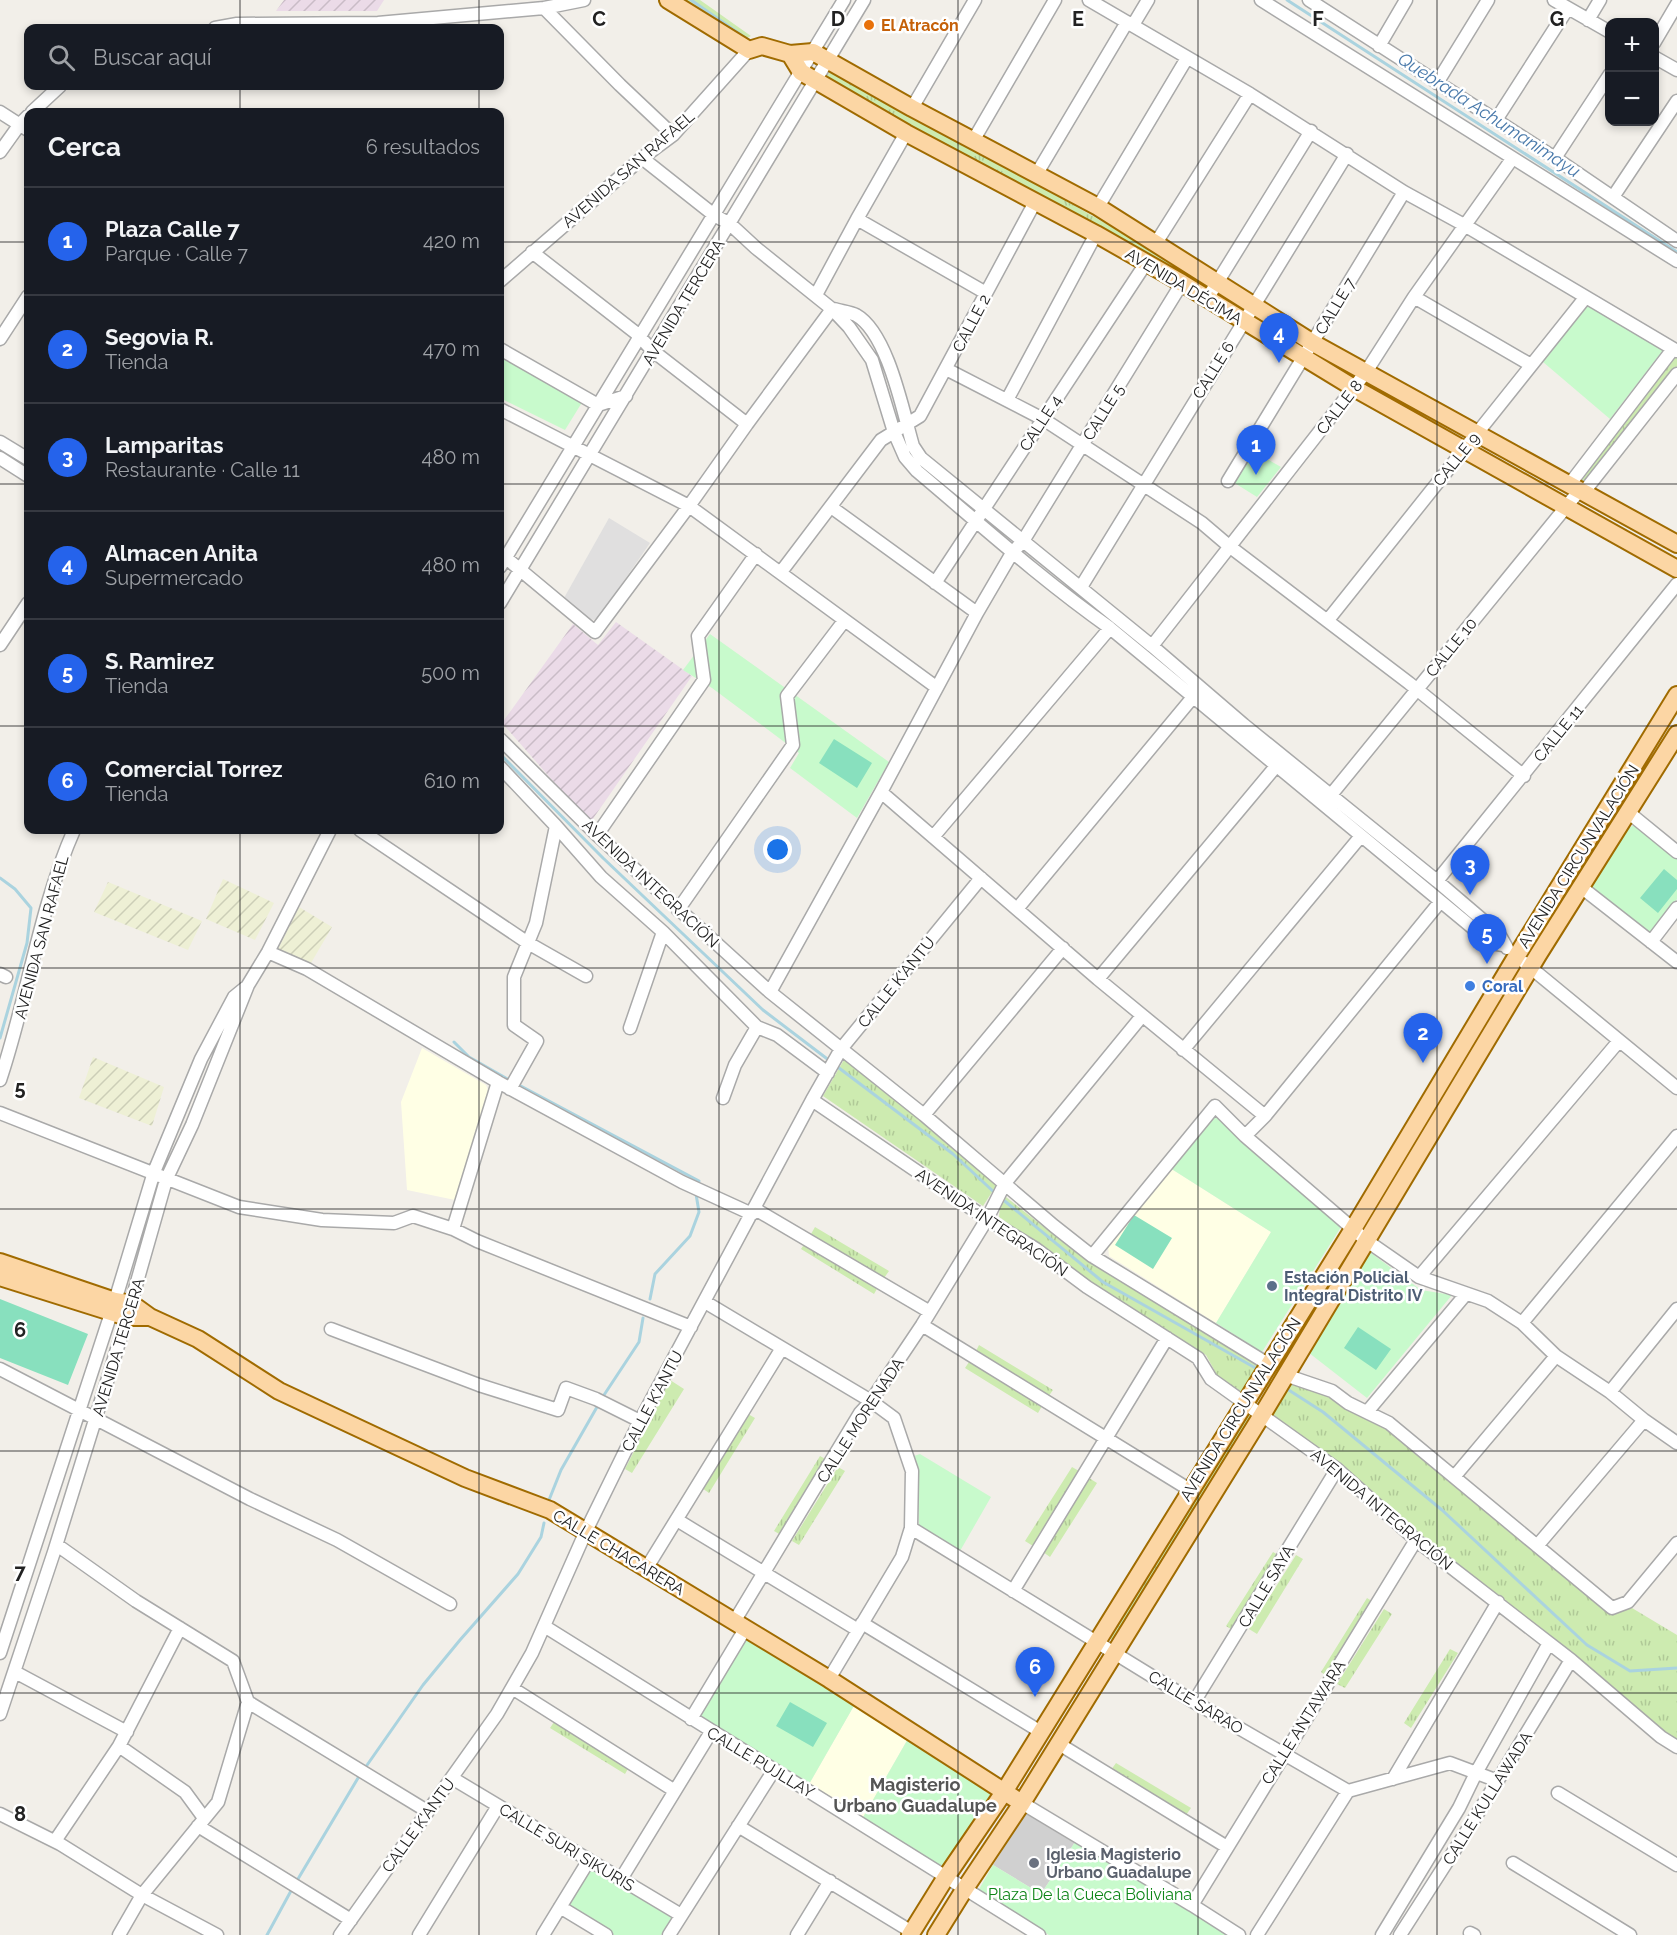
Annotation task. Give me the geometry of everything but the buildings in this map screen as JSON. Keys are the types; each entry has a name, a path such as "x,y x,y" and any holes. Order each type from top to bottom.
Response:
{"main road":[{"path":"668,0 749,50 762,46 790,54 813,52"},
{"name":"AVENIDA DÉCIMA","path":"813,52 912,108 1098,207 1253,304 1354,388 1677,569"},
{"name":"AVENIDA DÉCIMA","path":"790,54 801,72 816,81 906,133 1146,262 1244,322 1366,372 1677,544"},
{"name":"AVENIDA CIRCUNVALACIÓN","path":"911,1934 946,1877 1004,1792 1353,1229 1677,695"},
{"name":"AVENIDA CIRCUNVALACIÓN","path":"936,1935 1059,1744 1262,1415 1531,967 1675,741"},
{"path":"0,1262 121,1308"},
{"path":"0,1278 121,1308"},
{"name":"CALLE CHACARERA","path":"121,1308 150,1317 198,1339 279,1391 465,1478 550,1510 828,1679 1022,1803"}],"street":[{"path":"237,24 378,23 544,8 584,0"},
{"name":"AVENIDA TERCERA","path":"504,554 573,447 844,0"},
{"name":"AVENIDA TERCERA","path":"504,596 864,0"},
{"path":"912,108 975,0"},
{"path":"973,141 1055,0"},
{"path":"1089,0 1311,131 1404,192 1466,226 1675,350"},
{"path":"1036,174 1130,23 1148,0"},
{"path":"1261,0 1677,261"},
{"path":"1309,0 1323,4 1379,46 1676,237"},
{"path":"1379,46 1406,0"},
{"path":"1437,83 1488,0"},
{"path":"1554,0 1605,29"},
{"path":"1588,20 1600,0"},
{"path":"1659,35 1677,4"},
{"path":"544,8 673,135"},
{"path":"1496,120 1568,8"},
{"name":"AVENIDA SAN RAFAEL","path":"504,277 642,158 673,135 749,50"},
{"path":"1098,207 1187,58"},
{"path":"1659,60 1677,70"},
{"path":"1555,158 1605,82"},
{"path":"36,108 56,90"},
{"path":"1156,243 1250,94"},
{"path":"1612,197 1677,101"},
{"path":"0,112 24,122"},
{"path":"0,152 24,125"},
{"path":"1207,299 1311,131"},
{"path":"816,296 906,133"},
{"name":"CALLE 6","path":"1081,587 1347,154"},
{"path":"642,158 714,215 730,224 832,309 860,341 872,360 894,432 905,457 917,471 1069,599 1244,725 1327,799 1361,836 1491,943 1503,945"},
{"name":"CALLE 8","path":"1152,645 1366,372 1414,297 1512,159"},
{"name":"CALLE 7","path":"1228,481 1404,192"},
{"name":"CALLE 2","path":"781,572 881,440 920,416 1035,202"},
{"path":"857,219 987,293"},
{"path":"1007,400 1096,234"},
{"path":"532,252 747,424"},
{"name":"CALLE 4","path":"935,583 1146,262"},
{"name":"CALLE 5","path":"770,992 977,613 1012,553 1023,541 1182,283"},
{"path":"1414,297 1531,365"},
{"name":"CALLE 9","path":"1328,620 1585,298"},
{"path":"0,339 24,302"},
{"path":"504,561 520,569 595,632 832,309"},
{"path":"832,309 856,315 870,327 880,342 888,361 913,446 921,458 1152,645 1277,765 1327,799 1437,881 1499,934 1503,945 1516,957 1677,1088"},
{"name":"CALLE 10","path":"1327,799 1567,507 1675,350"},
{"path":"504,351 598,405 626,396"},
{"path":"945,369 1043,418 1202,523 1524,776"},
{"name":"CALLE 10","path":"1577,490 1677,374"},
{"path":"504,411 689,506 936,687"},
{"path":"0,442 24,457"},
{"path":"0,458 24,473"},
{"path":"831,507 977,613"},
{"path":"597,835 704,680 698,636 756,554"},
{"name":"CALLE 11","path":"1437,881 1677,584"},
{"path":"0,645 24,609"},
{"path":"678,910 793,745 787,696 844,621"},
{"path":"933,837 1110,628"},
{"path":"1017,909 1198,691"},
{"name":"AVENIDA INTEGRACIÓN","path":"504,743 597,835 770,992 834,1062"},
{"path":"1098,979 1277,765"},
{"name":"AVENIDA INTEGRACIÓN","path":"504,771 601,877 663,932 757,1027 834,1062 924,1115 1092,1256 1167,1301 1264,1371"},
{"path":"881,792 1098,979 1265,1116"},
{"path":"1628,812 1677,852"},
{"path":"510,1089 537,1041 514,1025 514,977 536,923 556,826"},
{"name":"AVENIDA SAN RAFAEL","path":"0,1080 19,1017 49,897 61,859 72,834"},
{"name":"AVENIDA TERCERA","path":"0,1653 78,1411 121,1308 166,1179 192,1125 248,985 268,952 328,834"},
{"path":"366,834 528,943 586,976"},
{"path":"1183,1050 1361,836"},
{"name":"CALLE K'ANTU","path":"340,1935 497,1714 532,1653 586,1531 640,1421 834,1062 981,878"},
{"path":"1581,887 1677,962"},
{"path":"1245,1136 1265,1116 1440,902"},
{"path":"1651,942 1677,908"},
{"path":"630,1028 663,932"},
{"path":"924,1115 1063,948"},
{"path":"268,952 307,969 498,1083 682,1182 754,1211 930,1311"},
{"name":"AVENIDA TERCERA","path":"0,1714 96,1420 154,1172 201,1059 234,997 248,985"},
{"name":"CALLE MORENADA","path":"691,1719 740,1626 764,1573 860,1413 871,1401 922,1325 987,1219 1005,1183 1142,1016"},
{"path":"723,1098 735,1065 757,1027"},
{"path":"1419,1277 1619,1041"},
{"path":"453,1229 498,1083"},
{"name":"AVENIDA INTEGRACIÓN","path":"812,1100 987,1219 1036,1249 1087,1287 1198,1358 1211,1379 1337,1469 1416,1540 1571,1660 1677,1748"},
{"path":"1092,1256 1215,1106 1245,1136 1366,1240 1419,1277 1488,1301 1522,1323 1556,1356 1610,1392 1677,1443"},
{"path":"0,1113 239,1207 322,1220 394,1223 413,1216 453,1229 477,1241 691,1328"},
{"path":"1522,1323 1677,1136"},
{"path":"1367,1412 1466,1294"},
{"path":"705,1302 871,1401 894,1418 912,1471 911,1528 902,1557 828,1679"},
{"path":"1610,1392 1677,1309"},
{"path":"922,1325 1190,1490"},
{"path":"331,1329 479,1385 558,1410 566,1388 596,1399 640,1421"},
{"path":"1013,1591 1167,1338"},
{"path":"646,1569 782,1348"},
{"path":"1454,1477 1556,1356"},
{"path":"0,1369 250,1499 337,1540 450,1604"},
{"path":"1282,1382 1332,1391 1348,1403 1389,1423 1612,1608 1628,1602 1677,1543"},
{"path":"1537,1546 1644,1420"},
{"name":"CALLE SAYA","path":"1194,1702 1337,1469"},
{"path":"676,1520 1041,1732"},
{"name":"CALLE SARAO","path":"911,1528 1194,1702 1348,1791"},
{"name":"CALLE ANTAWARA","path":"1192,1905 1416,1540"},
{"path":"57,1545 136,1601 233,1661 248,1702 218,1802 142,1895 119,1935"},
{"path":"1393,1779 1498,1602"},
{"name":"CALLE PUJLLAY","path":"544,1626 1039,1935"},
{"path":"55,1841 119,1746 180,1628"},
{"path":"1382,1935 1459,1808 1476,1773 1549,1643"},
{"name":"CALLE KULLAWADA","path":"1400,1935 1498,1781 1571,1660"},
{"path":"15,1672 127,1732"},
{"path":"512,1688 675,1791"},
{"path":"248,1702 428,1811"},
{"path":"621,1879 711,1732"},
{"path":"1059,1744 1227,1847"},
{"path":"119,1746 185,1792 201,1822 351,1920"},
{"path":"1257,1935 1348,1791 1450,1763 1498,1781"},
{"path":"669,1935 774,1770"},
{"name":"CALLE SURI SIKURIS","path":"452,1778 681,1916"},
{"path":"1558,1793 1677,1865"},
{"path":"1022,1803 1239,1935"},
{"path":"419,1935 498,1806"},
{"path":"0,1814 55,1841 142,1895 217,1935"},
{"path":"738,1826 830,1881 911,1934"},
{"path":"543,1935 589,1860"},
{"path":"1513,1863 1630,1935"},
{"path":"797,1935 830,1881"},
{"path":"560,1907 606,1935"}],"shaded area":[{"path":"284,0 384,0 377,11 276,11"},
{"path":"609,518 650,543 599,617 594,620 586,618 564,598"},
{"path":"616,622 692,676 590,823 504,725 504,720 573,624 598,645"},
{"path":"223,879 274,903 255,940 206,919"},
{"path":"108,882 202,921 188,950 94,912"},
{"path":"299,907 332,927 311,963 278,949"},
{"path":"422,1048 486,1085 488,1090 455,1200 407,1190 401,1102"},
{"path":"93,1057 164,1087 152,1126 79,1098"},
{"path":"1170,1168 1271,1232 1216,1323 1109,1256 1108,1246"},
{"path":"855,1704 909,1737 862,1819 808,1786"},
{"name":"Iglesia Magisterio Urbano Guadalupe","path":"1032,1812 1077,1839 1041,1894 993,1865 1025,1814"}],"green space":[{"path":"682,0 700,0 751,36 745,39"},
{"path":"832,71 1208,282 1203,289 1149,255 834,84 826,75"},
{"path":"1587,305 1664,349 1610,419 1543,362"},
{"path":"504,349 586,396 565,430 504,400"},
{"path":"1674,355 1677,357 1677,366 1585,485 1580,482 1650,387"},
{"path":"1253,451 1281,467 1257,497 1233,482"},
{"path":"710,634 889,762 857,818 790,768 799,753 712,688 683,670"},
{"path":"834,739 872,763 857,788 819,763"},
{"path":"1634,825 1677,859 1677,899 1652,932 1646,931 1593,890 1593,886 1627,829"},
{"path":"1664,869 1677,880 1677,889 1658,913 1640,898"},
{"path":"845,1058 998,1183 983,1206 823,1096"},
{"path":"1213,1108 1235,1135 1341,1227 1262,1352 1216,1323 1271,1232 1170,1168"},
{"path":"1006,1197 1087,1261 1258,1364 1240,1395 1218,1377 1206,1355 1097,1286 999,1217 1000,1205"},
{"path":"1134,1215 1172,1238 1153,1269 1115,1245"},
{"path":"815,1227 889,1271 884,1278 811,1234"},
{"path":"805,1243 878,1287 874,1294 801,1249"},
{"path":"1367,1250 1421,1290 1452,1295 1367,1398 1304,1349"},
{"path":"0,1299 88,1334 68,1385 0,1358"},
{"path":"1358,1327 1391,1349 1376,1370 1344,1348"},
{"path":"979,1345 1053,1390 1048,1397 975,1353"},
{"path":"969,1362 1042,1406 1038,1413 965,1368"},
{"path":"670,1380 684,1389 632,1473 625,1469"},
{"path":"1293,1381 1333,1398 1377,1421 1612,1614 1632,1608 1677,1635 1677,1740 1664,1732 1271,1415"},
{"path":"1248,1412 1252,1415 1116,1642 1106,1636"},
{"path":"748,1414 755,1418 709,1493 702,1488"},
{"path":"920,1454 991,1497 960,1551 919,1526 917,1468 914,1456"},
{"path":"820,1456 827,1460 781,1535 774,1531"},
{"path":"838,1467 845,1471 799,1545 792,1541"},
{"path":"1072,1467 1079,1471 1033,1546 1025,1541"},
{"path":"1089,1478 1097,1483 1050,1557 1043,1552"},
{"path":"1273,1552 1280,1556 1234,1631 1226,1626"},
{"path":"1296,1555 1303,1559 1257,1634 1249,1629"},
{"path":"1367,1598 1375,1603 1328,1677 1321,1672"},
{"path":"1384,1609 1392,1614 1345,1688 1337,1684"},
{"path":"747,1638 855,1704 808,1786 699,1718"},
{"path":"1450,1649 1458,1653 1411,1728 1404,1723"},
{"path":"790,1702 827,1723 813,1747 776,1726"},
{"path":"554,1722 629,1767 625,1774 550,1728"},
{"path":"909,1737 993,1790 944,1870 862,1819"},
{"path":"1116,1763 1191,1808 1186,1815 1111,1770"},
{"name":"Plaza De la Cueca Boliviana","path":"1077,1839 1232,1935 1049,1935 978,1891 993,1865 1041,1894"},
{"path":"590,1865 673,1916 661,1935 614,1935 565,1905"}],"waterway":[{"name":"Quebrada Achumanimayu","path":"691,0 750,41"},
{"name":"Quebrada Achumanimayu","path":"1287,0 1677,252"},
{"path":"0,449 17,459"},
{"path":"504,758 603,858 763,1010 830,1061"},
{"path":"0,878 15,889 31,908 27,943 0,1038"},
{"path":"454,1042 469,1057 511,1081"},
{"path":"835,1065 953,1154 996,1194"},
{"path":"517,1084 699,1181 698,1184"},
{"path":"650,1299 655,1274 690,1236 699,1212 696,1194"},
{"path":"1001,1198 1103,1282 1259,1370"},
{"path":"604,1395 639,1342 643,1318"},
{"path":"1284,1387 1323,1412 1442,1510 1587,1645 1630,1671 1677,1668"},
{"path":"549,1500 561,1470 597,1407"},
{"path":"365,1768 423,1685 518,1574 541,1537 544,1523"},
{"path":"295,1884 361,1773"},
{"path":"267,1935 292,1889"}],"place":[{"name":"El Atracón","path":"869,25"},
{"name":"Almacen Anita","path":"1279,363"},
{"name":"Plaza Calle 7","path":"1256,475"},
{"name":"Lamparitas","path":"1470,895"},
{"name":"S. Ramirez","path":"1487,964"},
{"name":"Coral","path":"1470,986"},
{"name":"Segovia R.","path":"1423,1063"},
{"name":"Estación Policial Integral Distrito IV","path":"1272,1286"},
{"name":"Comercial Torrez","path":"1035,1697"},
{"name":"Iglesia Magisterio Urbano Guadalupe","path":"1034,1863"}],"district":[{"name":"Magisterio Urbano Guadalupe","path":"915,1795"}]}
